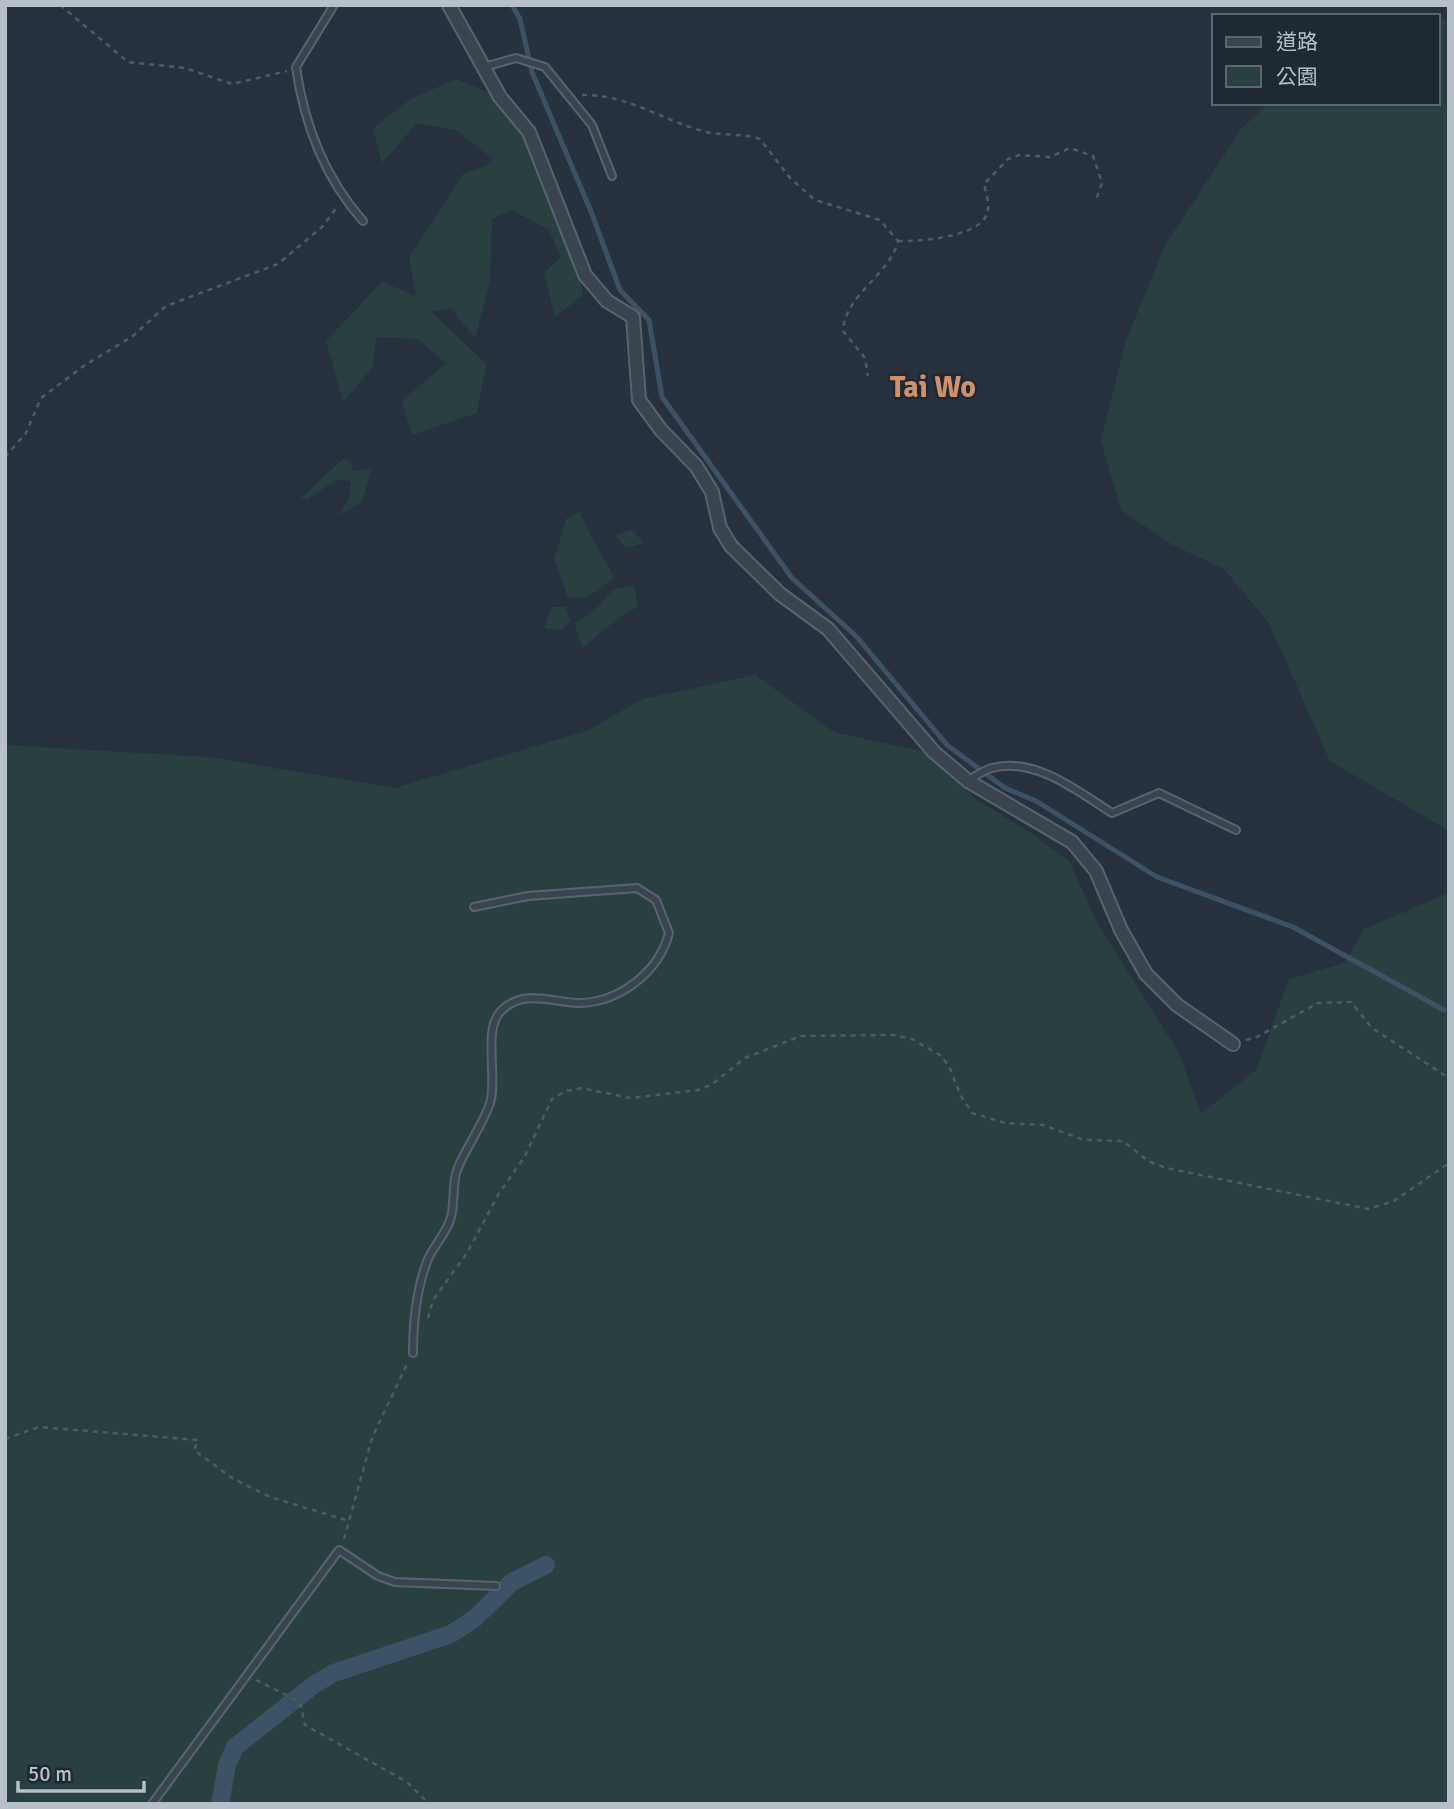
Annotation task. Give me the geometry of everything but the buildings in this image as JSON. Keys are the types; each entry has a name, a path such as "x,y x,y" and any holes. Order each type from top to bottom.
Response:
{"street":[{"path":"449,5 482,68 529,132 585,275 607,301 634,317 639,400 661,430 696,466 712,492 720,528 731,546 780,594 828,629 934,752 968,781 1072,842 1096,871 1121,930 1146,974 1177,1005 1233,1044"}],"lane":[{"path":"334,5 296,67 301,101 328,173 343,198 363,221"},
{"path":"482,68 516,58 535,61 545,67 592,125 612,176"},
{"path":"968,781 992,768 1016,765 1043,773 1112,813 1159,793 1236,830"},
{"path":"413,1353 414,1316 426,1262 451,1219 457,1171 477,1135 490,1102 494,1073 492,1038 497,1015 510,1003 524,999 584,1002 633,984 656,964 669,933 656,900 644,890 634,888 528,896 474,907"},
{"path":"152,1804 339,1550 378,1576 395,1582 496,1586"}],"path":[{"path":"60,5 128,62 185,68 232,84 296,67"},
{"path":"568,96 605,95 707,132 760,139 802,190 816,200 880,220 898,241 924,242 979,223 986,216 988,198 984,184 1008,159 1019,155 1050,157 1070,148 1093,156 1102,183 1096,200"},
{"path":"5,457 26,433 41,398 85,365 133,336 166,306 278,264 322,227 343,198"},
{"path":"868,376 865,358 843,331 843,325 848,309 895,253 898,241"},
{"path":"1233,1044 1257,1037 1318,1003 1350,1002 1372,1028 1449,1078"},
{"path":"425,1328 433,1300 467,1252 498,1195 525,1156 552,1099 566,1091 582,1088 631,1098 698,1090 711,1085 745,1058 802,1036 893,1035 912,1039 940,1055 953,1074 966,1106 972,1113 988,1120 1044,1125 1084,1140 1123,1141 1148,1161 1166,1168 1368,1209 1394,1201 1449,1163"},
{"path":"339,1550 372,1438 393,1388 413,1353"},
{"path":"5,1439 39,1427 198,1440 194,1450 232,1478 270,1497 349,1521"},
{"path":"260,1682 287,1698 300,1702 305,1725 407,1782 429,1804"}],"green space":[{"path":"1440,19 1449,21 1449,831 1330,761 1269,623 1224,569 1171,544 1121,510 1101,441 1125,343 1165,245 1242,128 1267,105 1440,105"},
{"path":"456,79 487,92 554,173 569,212 583,295 555,317 544,273 561,257 549,230 512,210 492,219 490,281 475,338 451,308 432,312 486,364 477,413 412,435 402,401 446,363 418,339 376,337 373,367 343,402 326,341 382,282 416,296 409,258 463,174 484,167 493,159 456,130 417,123 382,163 373,128 411,99"},
{"path":"343,459 350,461 353,471 371,469 362,502 339,515 349,499 351,481 336,480 307,500 301,498"},
{"path":"580,512 614,578 587,597 568,598 554,559 566,519"},
{"path":"632,530 644,543 625,548 615,535"},
{"path":"634,586 638,607 621,616 582,648 575,624 598,607 613,589"},
{"path":"552,607 565,607 570,621 561,630 544,628"},
{"path":"755,675 834,732 929,753 975,799 1028,831 1069,861 1099,926 1179,1053 1201,1114 1256,1070 1289,979 1345,963 1364,929 1449,893 1449,1804 5,1804 5,745 208,757 395,788 586,731 643,699"}],"waterway":[{"path":"512,5 520,19 532,72 592,214 620,290 649,320 662,397 792,578 856,636 947,745 1005,788 1036,801 1157,877 1293,927 1444,1010"},
{"path":"220,1804 227,1765 235,1747 315,1684 334,1673 451,1634 474,1619 512,1582 546,1565"}],"district":[{"name":"Tai Wo","path":"933,387"}]}
